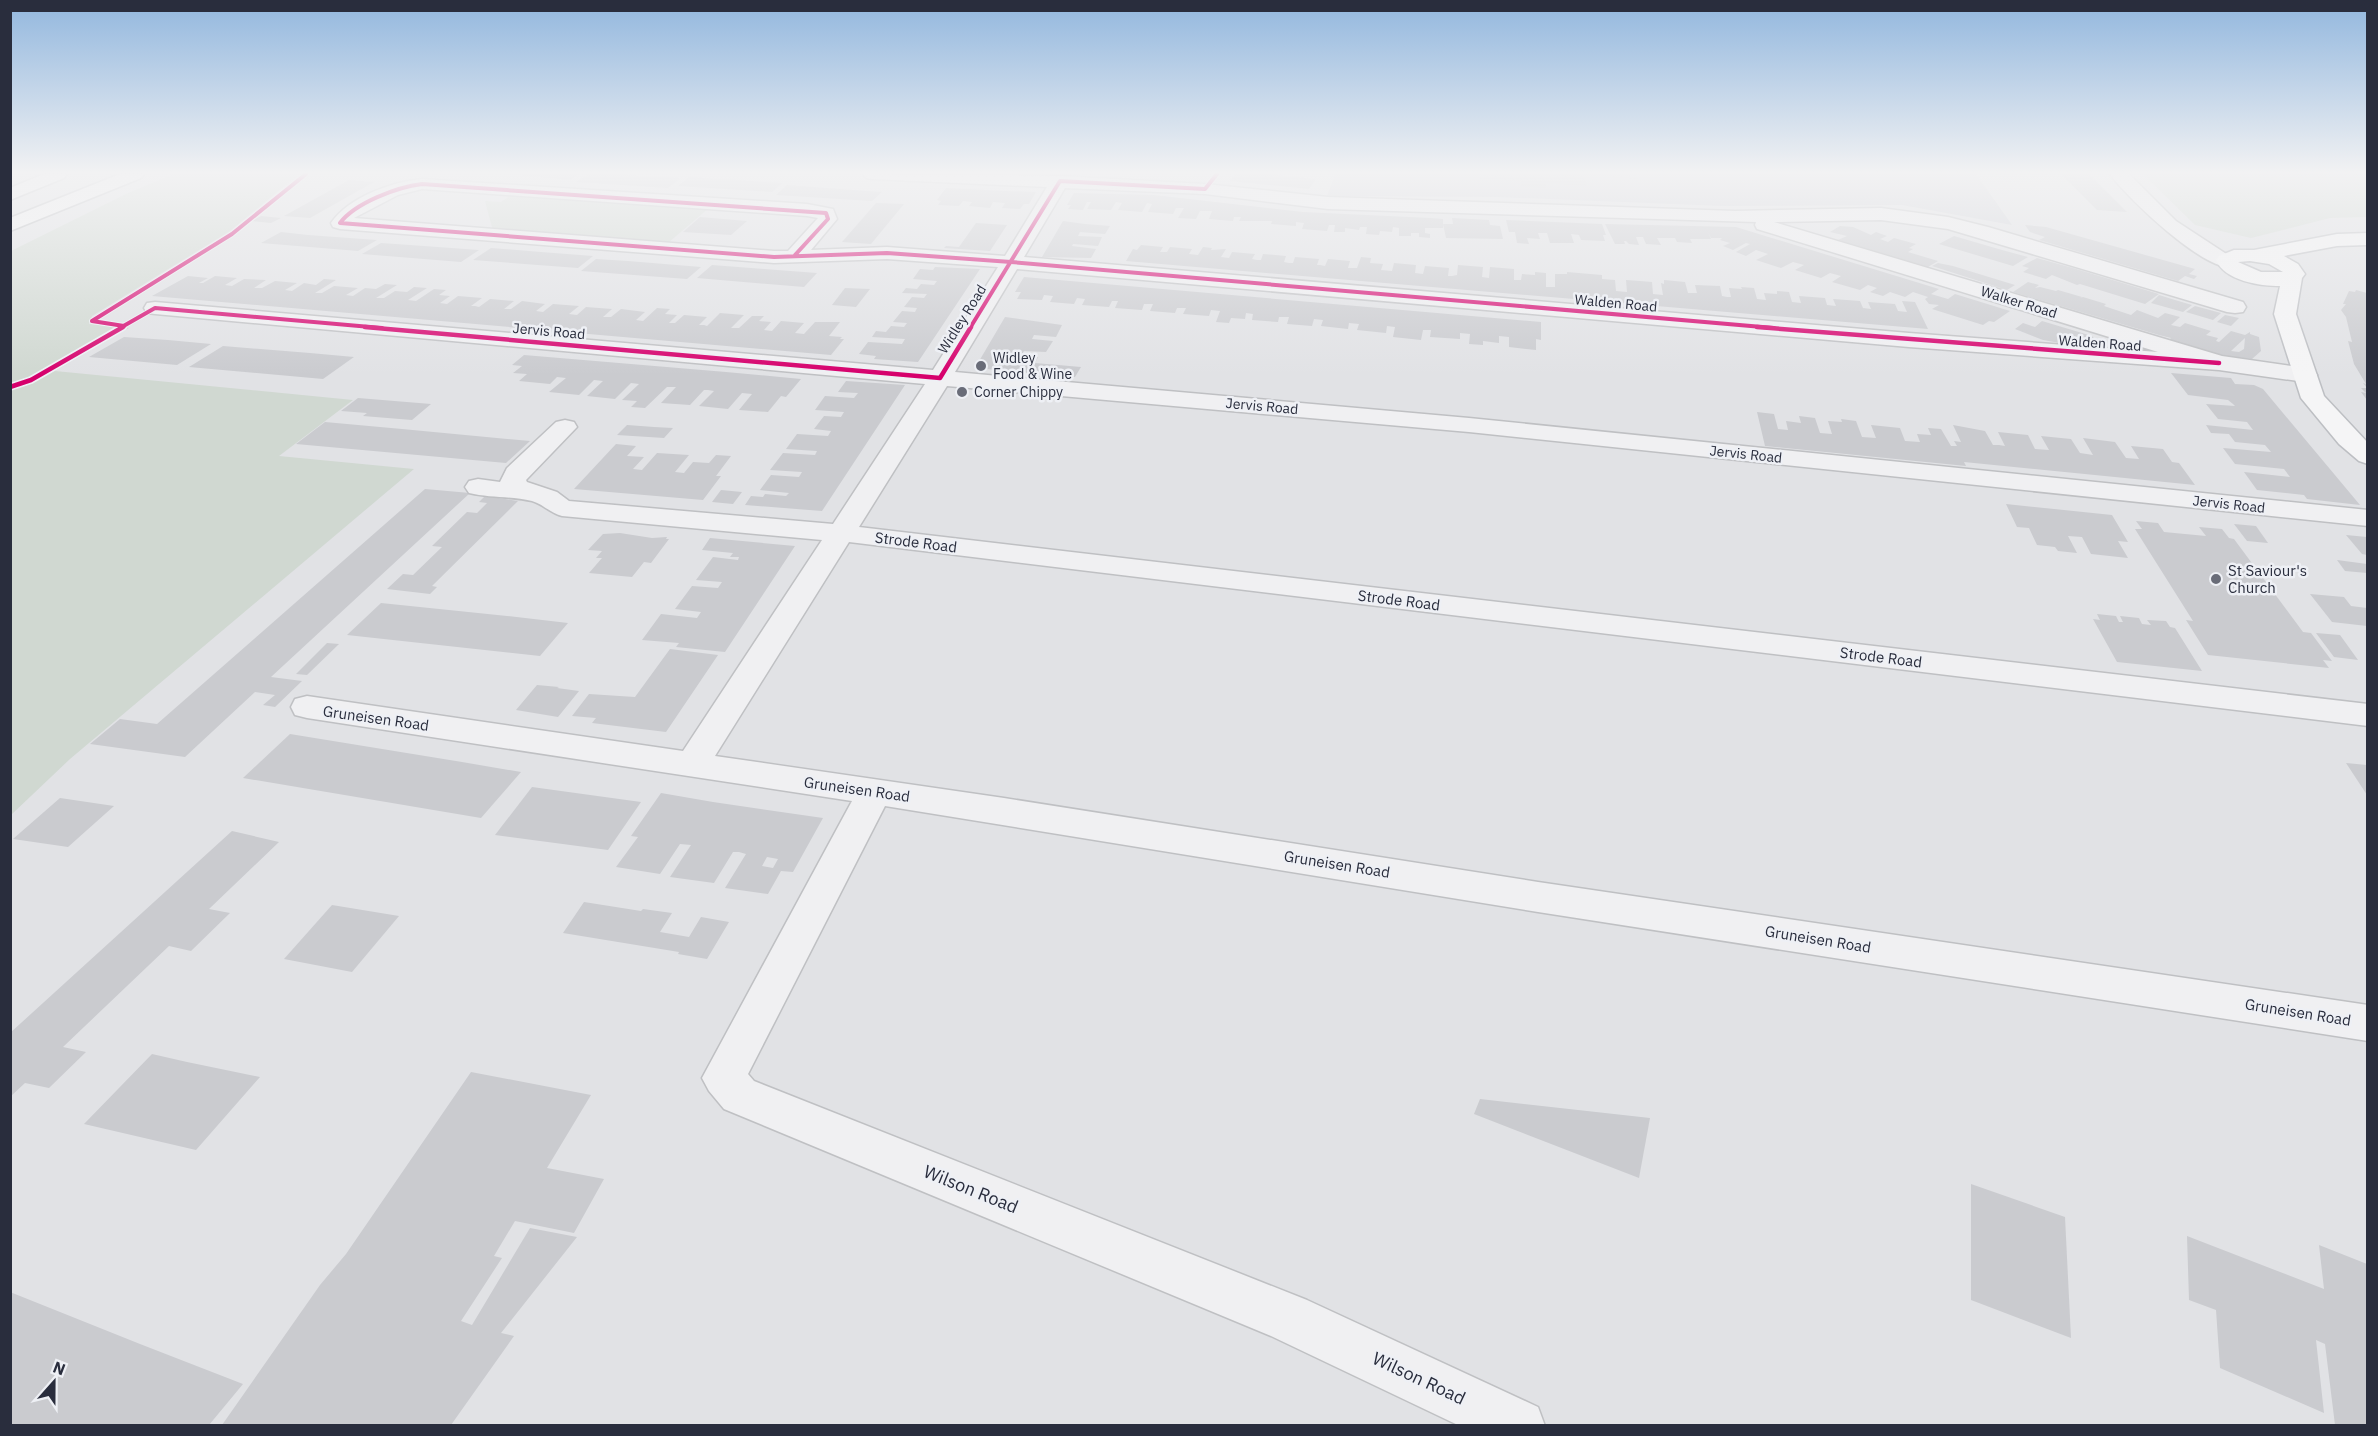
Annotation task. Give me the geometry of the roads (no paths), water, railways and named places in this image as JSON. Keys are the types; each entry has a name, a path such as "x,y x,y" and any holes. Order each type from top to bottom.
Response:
{"main road":[{"path":"2239,261 2332,241"},
{"path":"2293,276 2343,254 2367,247"},
{"path":"2239,261 2282,263 2289,267 2293,276 2285,314"},
{"path":"2239,261 2285,314 2313,398 2348,439 2367,456"},
{"path":"2348,439 2351,453 2367,473"}],"street":[{"name":"Walden Road","path":"570,241 774,257 887,253 1011,262 1897,339 2219,363"},
{"name":"Walden Road","path":"795,255 808,241"},
{"name":"Widley Road","path":"692,765 940,378 1024,241"},
{"name":"Walker Road","path":"1815,241 2219,363 2305,375"},
{"path":"2010,241 2235,307"},
{"path":"2198,241 2239,261"},
{"name":"Jervis Road","path":"155,308 1469,425 2367,518"},
{"path":"530,493 515,487 513,480 516,474 565,427"},
{"path":"478,487 530,493"},
{"name":"Strode Road","path":"530,493 548,498 562,508 841,533 2367,714"},
{"name":"Gruneisen Road","path":"307,707 875,791 1538,897 2367,1023"},
{"name":"Wilson Road","path":"875,791 724,1078 739,1095 1290,1318 1519,1425"}],"place":[{"name":"Widley Food & Wine","path":"981,366"},
{"name":"Corner Chippy","path":"962,392"},
{"name":"St Saviour's Church","path":"2216,579"}]}
